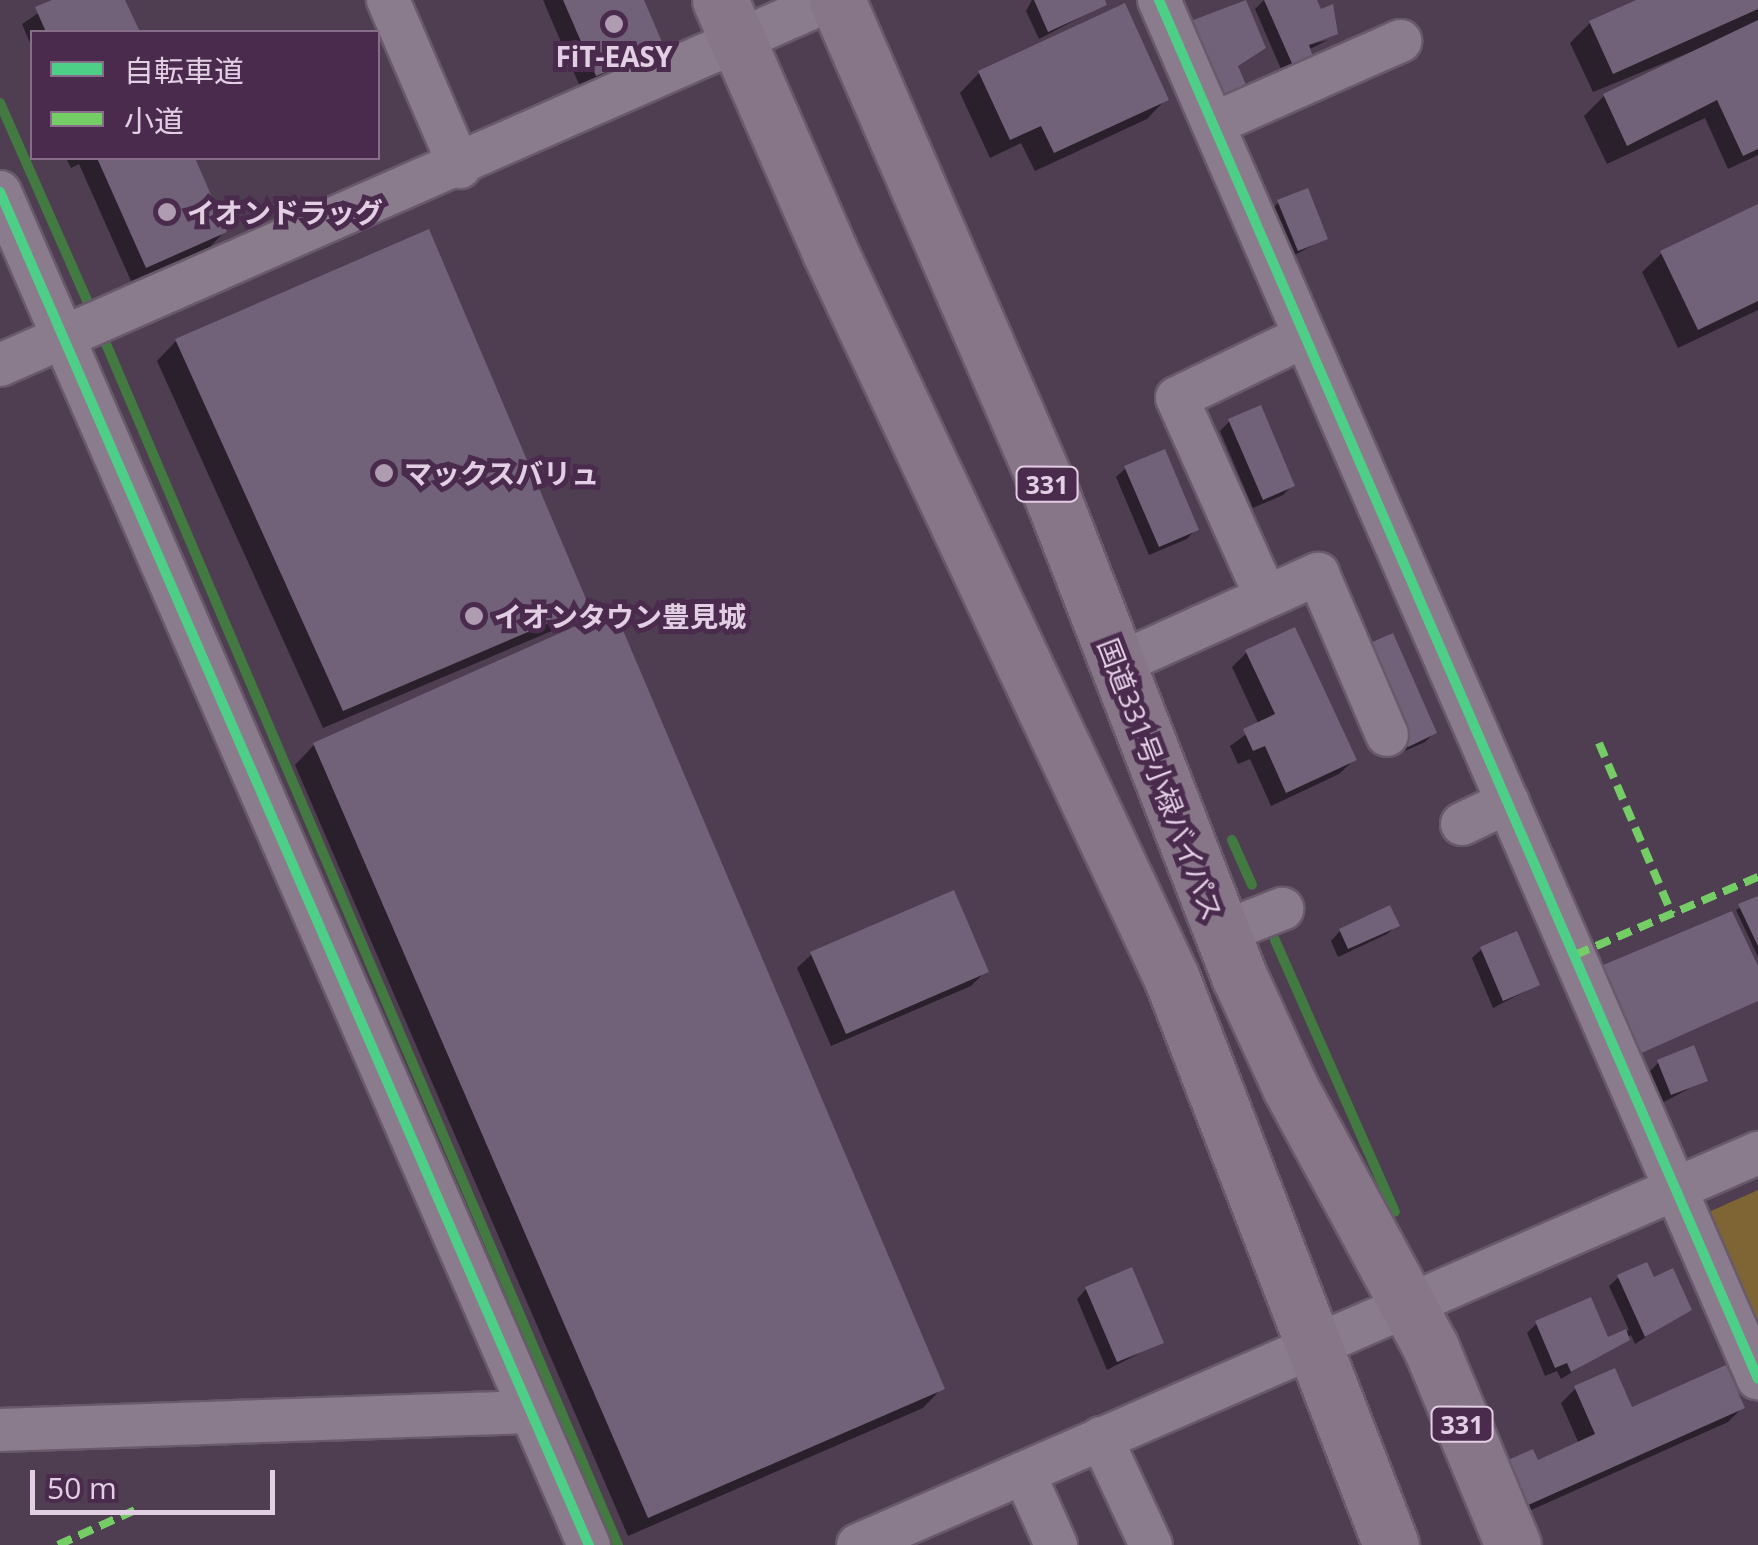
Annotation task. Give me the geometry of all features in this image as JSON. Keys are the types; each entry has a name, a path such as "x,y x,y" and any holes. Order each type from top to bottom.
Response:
{"highway":[{"name":"国道331号小禄バイパス","path":"833,0 1054,501 1221,933 1290,1087 1409,1305 1513,1545"},
{"path":"729,20 859,315 1156,943 1241,1147 1312,1347 1391,1545"}],"street":[{"path":"388,0 460,167"},
{"path":"0,364 460,167 729,20 833,0"},
{"path":"1159,0 1758,1379"},
{"path":"1213,124 1400,40"},
{"path":"0,192 66,336 588,1545"},
{"path":"1266,597 1177,398 1306,336"},
{"path":"1116,665 1318,574 1387,735"},
{"path":"1462,824 1508,802"},
{"path":"1221,933 1282,908"},
{"path":"858,1545 1758,1152"},
{"path":"0,1430 529,1412"},
{"path":"1101,1438 1151,1545"},
{"path":"1024,1473 1056,1545"}],"shaded area":[{"path":"1758,1190 1758,1344 1702,1215"}],"building":[{"path":"52,0 125,0 139,30 45,30 35,7"},
{"name":"FiT-EASY","path":"563,0 644,0 665,49 596,76"},
{"path":"1034,0 1105,0 1107,5 1048,32"},
{"path":"1246,0 1266,48 1238,66 1249,92 1234,98 1218,94 1188,22"},
{"path":"1264,0 1317,0 1321,9 1333,4 1338,34 1309,45 1314,60 1294,68"},
{"path":"1636,0 1758,0 1758,9 1613,74 1589,21"},
{"path":"1125,3 1169,100 1054,153 1041,126 1010,140 978,71"},
{"path":"1758,20 1758,149 1743,156 1717,100 1627,146 1603,94"},
{"path":"98,160 196,160 227,232 146,268"},
{"path":"1308,188 1328,239 1298,251 1277,200"},
{"path":"1758,204 1758,301 1698,330 1660,251"},
{"name":"マックスバリュ","path":"429,229 589,606 343,711 175,339"},
{"path":"1261,405 1295,486 1263,500 1228,419"},
{"path":"1165,449 1199,530 1159,547 1124,466"},
{"path":"614,609 945,1389 648,1518 313,743"},
{"path":"1295,627 1357,760 1286,793 1265,746 1253,751 1243,729 1275,714 1245,650"},
{"path":"1393,633 1437,733 1408,747 1363,646"},
{"path":"954,890 989,972 846,1034 810,952"},
{"path":"1758,896 1758,946 1738,904"},
{"path":"1390,905 1400,926 1348,949 1339,929"},
{"path":"1732,911 1758,966 1758,1001 1637,1055 1596,968"},
{"path":"1517,931 1540,985 1503,1001 1480,947"},
{"path":"1694,1045 1708,1081 1671,1095 1657,1060"},
{"path":"1647,1262 1654,1277 1673,1268 1692,1310 1645,1337 1617,1275"},
{"path":"1132,1267 1164,1343 1117,1362 1085,1287"},
{"path":"1591,1297 1608,1337 1626,1329 1630,1340 1571,1372 1567,1363 1555,1368 1535,1321"},
{"path":"1726,1365 1745,1408 1526,1506 1506,1461 1533,1449 1538,1460 1595,1434 1574,1386 1615,1368 1632,1407"}],"waterway":[{"path":"0,103 92,312"},
{"path":"101,332 618,1545"},
{"path":"1232,840 1252,885"},
{"path":"1275,940 1395,1212"}],"marked path":[{"path":"1599,743 1672,914"},
{"path":"1575,955 1758,877"},
{"path":"58,1545 135,1510"}],"cycle path":[{"path":"1159,0 1758,1379"},
{"path":"0,192 589,1545"}],"place":[{"name":"FiT-EASY","path":"614,24"},
{"name":"イオンドラッグ","path":"167,212"},
{"name":"マックスバリュ","path":"384,473"},
{"name":"イオンタウン豊見城","path":"474,616"}]}
